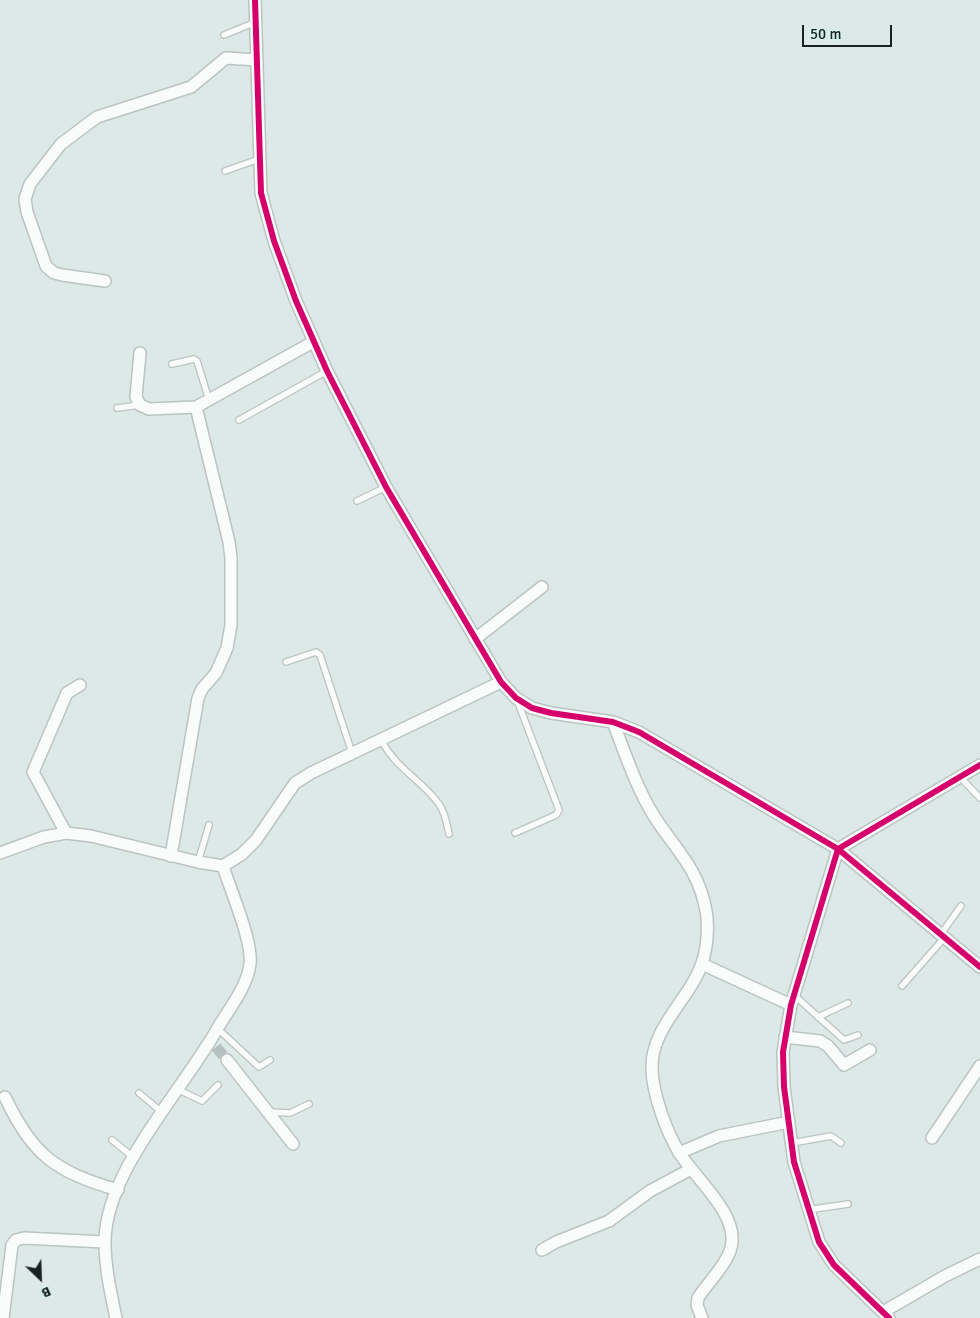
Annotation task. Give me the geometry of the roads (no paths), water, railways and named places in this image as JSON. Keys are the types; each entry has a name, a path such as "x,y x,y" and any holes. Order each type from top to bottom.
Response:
{"street":[{"path":"256,0 261,193 274,241 313,342 386,488 501,682 516,698 532,708 551,713 613,722 661,744 838,849 980,966"},
{"path":"105,281 62,276 54,273 46,266 27,212 25,199 30,184 38,171 61,144 97,117 192,87 226,58 257,60"},
{"path":"140,353 136,397 140,405 148,408 196,407 313,342"},
{"path":"171,856 198,698 202,688 216,674 222,664 231,625 229,542 196,407"},
{"path":"475,640 542,587"},
{"path":"1,850 44,836 66,834 91,836 171,856 223,866 242,854 256,840 295,783 352,753 501,682"},
{"path":"66,834 33,772 67,693 80,685"},
{"path":"613,722 641,791 653,815 689,863 700,884 707,912 702,964 666,1024 655,1048 652,1068 667,1129 679,1153 725,1214 732,1235 731,1250 698,1298 697,1305 701,1317"},
{"path":"980,765 838,849 793,1000 783,1052 784,1087 794,1162 807,1210 819,1242 834,1265 886,1315 945,1276 980,1259"},
{"path":"116,1318 104,1242 108,1216 118,1190 133,1157 179,1090 214,1044 218,1029 246,981 250,962 248,942 223,866"},
{"path":"702,964 793,1000"},
{"path":"785,1037 820,1040 828,1046 844,1065 870,1050"},
{"path":"227,1060 293,1144"},
{"path":"932,1138 980,1066"},
{"path":"5,1097 18,1123 44,1156 62,1170 83,1180 118,1190"},
{"path":"679,1153 720,1136 789,1122"},
{"path":"542,1250 556,1242 609,1221 650,1191 691,1169"},
{"path":"3,1318 3,1293 12,1245 16,1240 24,1238 104,1242"}],"lane":[{"path":"224,35 256,22"},
{"path":"225,171 259,159"},
{"path":"172,364 194,359 197,361 209,400"},
{"path":"238,420 327,370"},
{"path":"117,408 140,405"},
{"path":"357,501 386,488"},
{"path":"286,662 316,652 320,655 352,753"},
{"path":"515,833 556,815 559,810 516,698"},
{"path":"381,740 389,754 401,768 439,804 449,834"},
{"path":"960,777 980,798"},
{"path":"198,862 209,825"},
{"path":"902,986 943,935 961,906"},
{"path":"793,1000 818,1017 844,1040 848,1040 858,1034"},
{"path":"818,1017 848,1003"},
{"path":"218,1029 260,1067 270,1060"},
{"path":"179,1090 202,1101 218,1085"},
{"path":"139,1093 163,1113"},
{"path":"267,1112 290,1114 309,1104"},
{"path":"792,1144 831,1136 841,1143"},
{"path":"112,1140 133,1157"},
{"path":"807,1210 848,1204"}],"tunnel":[{"path":"216,1047 227,1060"}]}
